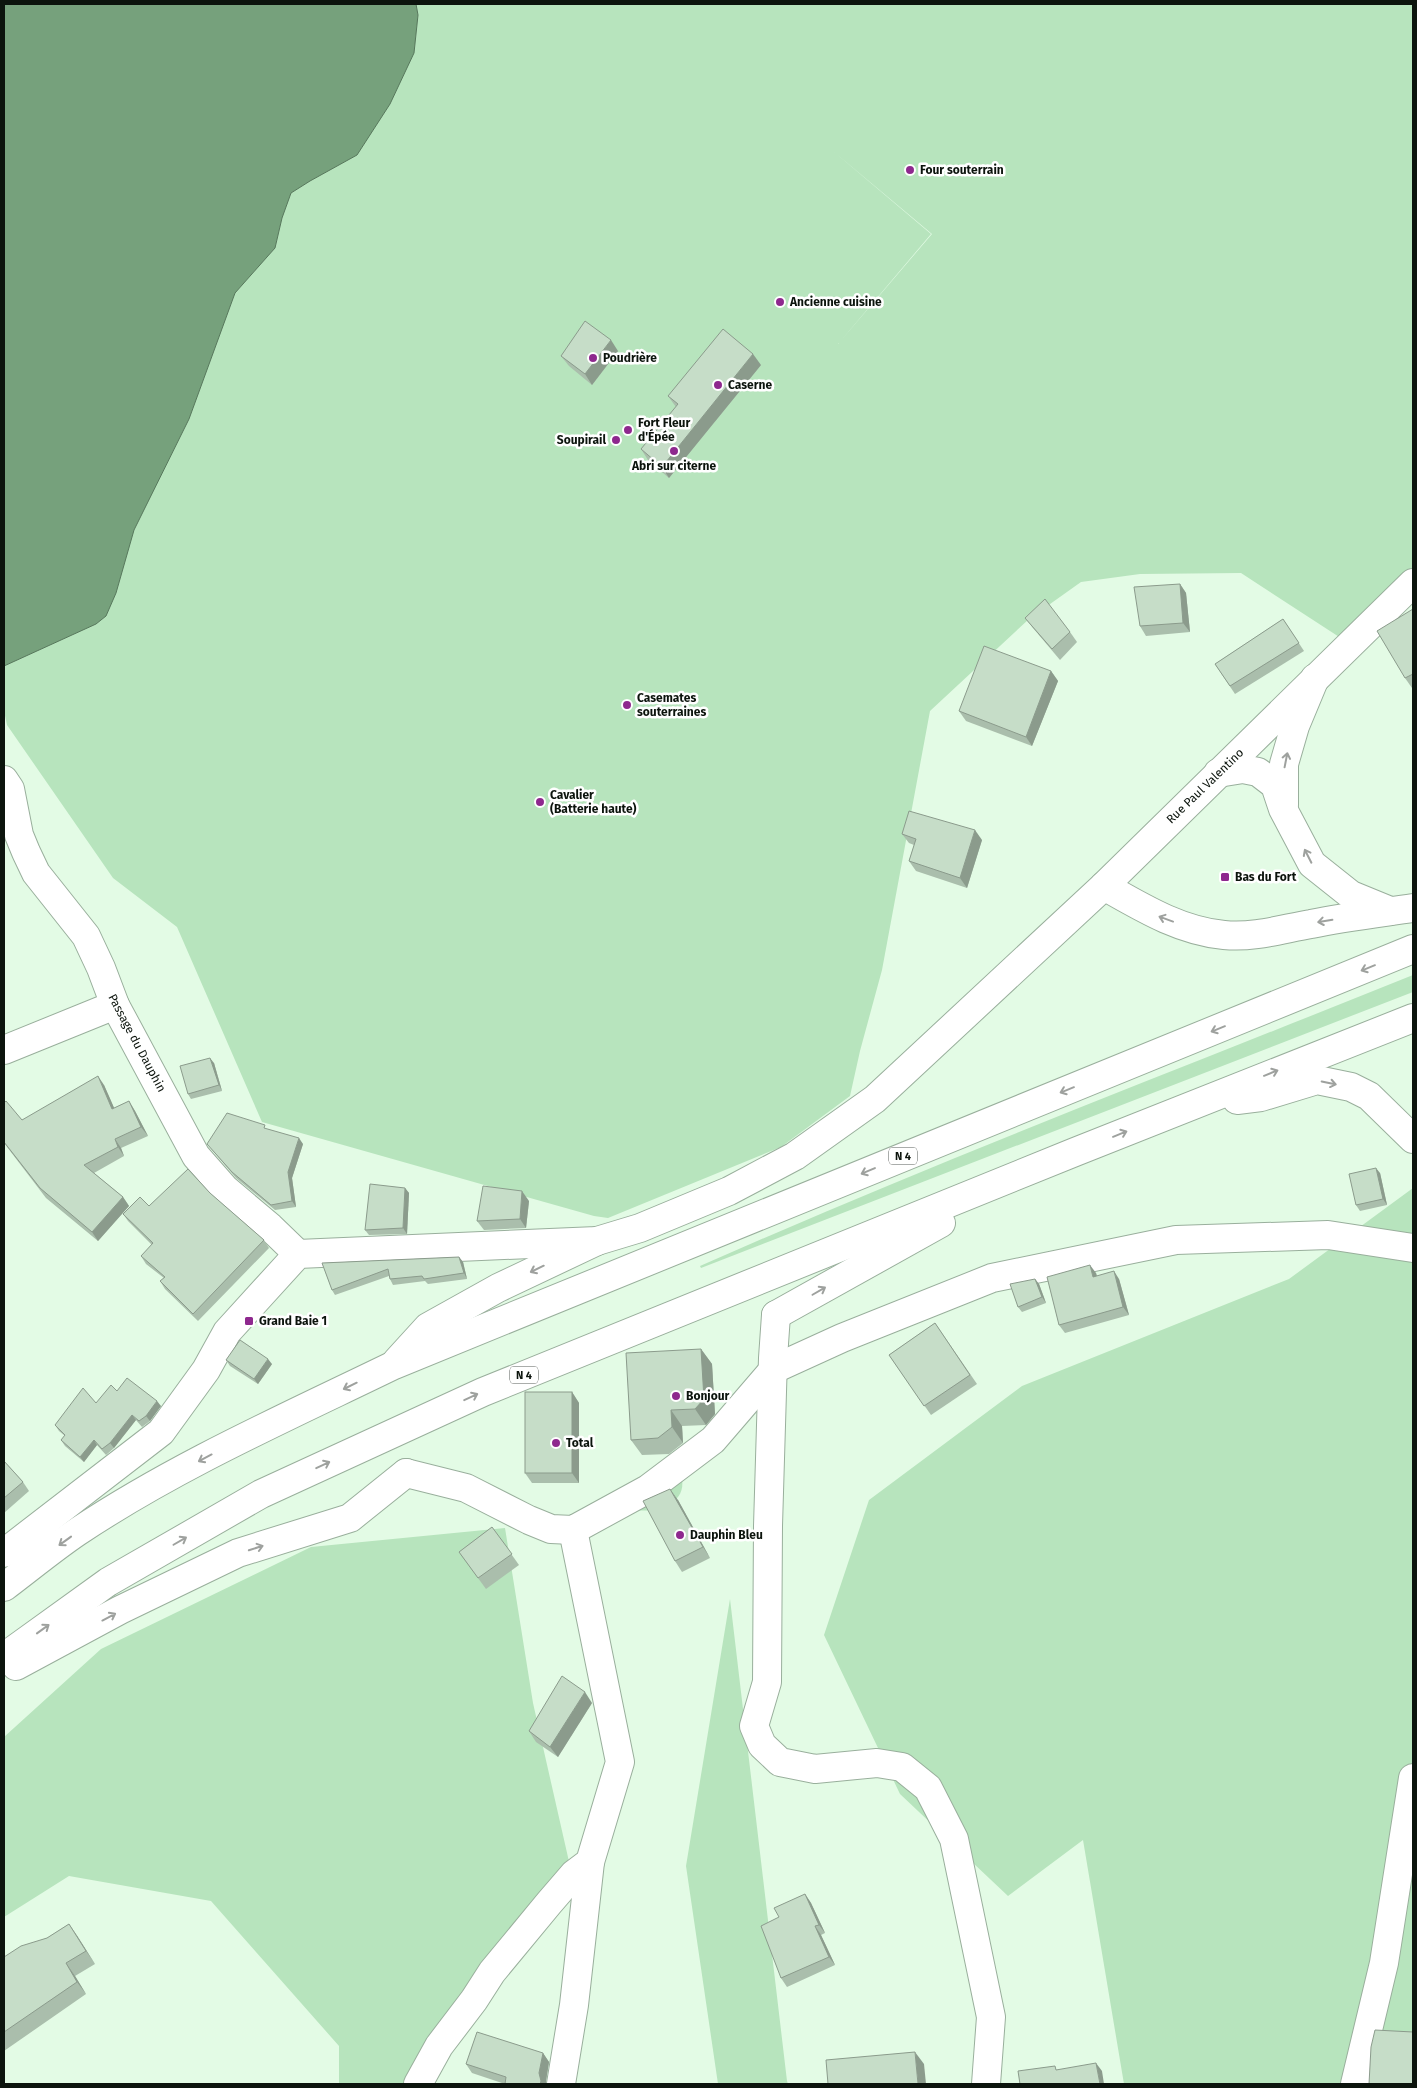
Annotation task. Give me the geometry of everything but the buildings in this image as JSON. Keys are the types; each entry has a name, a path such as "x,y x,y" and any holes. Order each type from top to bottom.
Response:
{"main road":[{"name":"Rue Paul Valentino","path":"597,1241 640,1228 729,1191 795,1156 875,1099 1104,886 1218,772 1413,583"},
{"path":"1284,809 1284,764 1295,726 1315,678"},
{"path":"1218,772 1243,769 1258,772 1275,785 1284,809 1312,864 1351,895 1402,909"},
{"name":"Passage du Dauphin","path":"4,780 10,789 19,835 36,873 86,936 101,968 114,1005 196,1156 225,1190 270,1227 298,1254"},
{"path":"1104,886 1156,915 1191,928 1224,935 1260,934 1312,923 1402,909"},
{"name":"N 4","path":"4,1586 78,1532 166,1479 240,1440 394,1365 1413,949"},
{"path":"4,1050 114,1005"},
{"name":"N 4","path":"4,1657 108,1582 261,1494 483,1392 1074,1152 1413,1018"},
{"path":"1179,1110 1261,1097 1317,1080 1351,1088 1369,1096 1413,1139"},
{"path":"986,2084 991,2017 954,1839 928,1788 902,1767 878,1763 815,1769 780,1762 762,1745 754,1726 767,1682 768,1526 776,1315 875,1259 1074,1152"},
{"path":"4,1672 120,1610 238,1554 350,1518 406,1473 466,1488 551,1529 573,1530 648,1489 713,1440 774,1369 842,1338 992,1278 1176,1240 1328,1235 1413,1248"},
{"path":"394,1365 428,1327 498,1288 597,1241"},
{"path":"4,1554 161,1432 206,1370 227,1332 298,1254 597,1241"},
{"path":"561,2084 574,2005 590,1862 620,1762 573,1530"},
{"path":"1355,2084 1384,1963 1413,1778"},
{"path":"418,2084 439,2046 497,1966 548,1903 574,1874 590,1862"}],"shaded area":[{"path":"4,4 416,4 418,15 414,53 390,104 357,155 291,193 282,218 275,248 235,293 189,419 134,530 116,593 106,616 96,624 4,666"},
{"path":"416,4 1413,4 1413,583 1350,644 1241,573 1140,574 1081,582 1029,619 930,711 882,970 850,1096 781,1147 608,1218 594,1216 262,1122 177,927 113,878 7,725 4,711 4,666 96,624 106,616 116,593 134,530 189,419 235,293 275,248 282,218 291,193 357,155 390,104 414,53 418,15","holes":["833,151 932,234 838,344 931,234"]},
{"path":"1413,975 1413,992 701,1268 700,1266 877,1190"},
{"path":"1413,1188 1413,2084 1124,2084 1083,1840 1008,1896 900,1794 824,1635 869,1500 1022,1386 1289,1279"},
{"path":"682,1479 682,1488 675,1501 653,1510 636,1510"},
{"path":"505,1528 533,1703 570,1866 407,2084 339,2084 339,2046 211,1901 69,1876 4,1917 4,1737 101,1649 311,1547"},
{"path":"730,1599 788,2084 718,2084 686,1866"}],"place":[{"name":"Four souterrain","path":"910,170"},
{"name":"Ancienne cuisine","path":"780,302"},
{"name":"Poudrière","path":"593,358"},
{"name":"Caserne","path":"718,385"},
{"name":"Fort Fleur d'Épée","path":"628,430"},
{"name":"Soupirail","path":"616,440"},
{"name":"Abri sur citerne","path":"674,451"},
{"name":"Casemates souterraines","path":"627,705"},
{"name":"Cavalier (Batterie haute)","path":"540,802"},
{"name":"Bas du Fort","path":"1225,877"},
{"name":"Grand Baie 1","path":"249,1321"},
{"name":"Bonjour","path":"676,1396"},
{"name":"Total","path":"556,1443"},
{"name":"Dauphin Bleu","path":"680,1535"}]}
